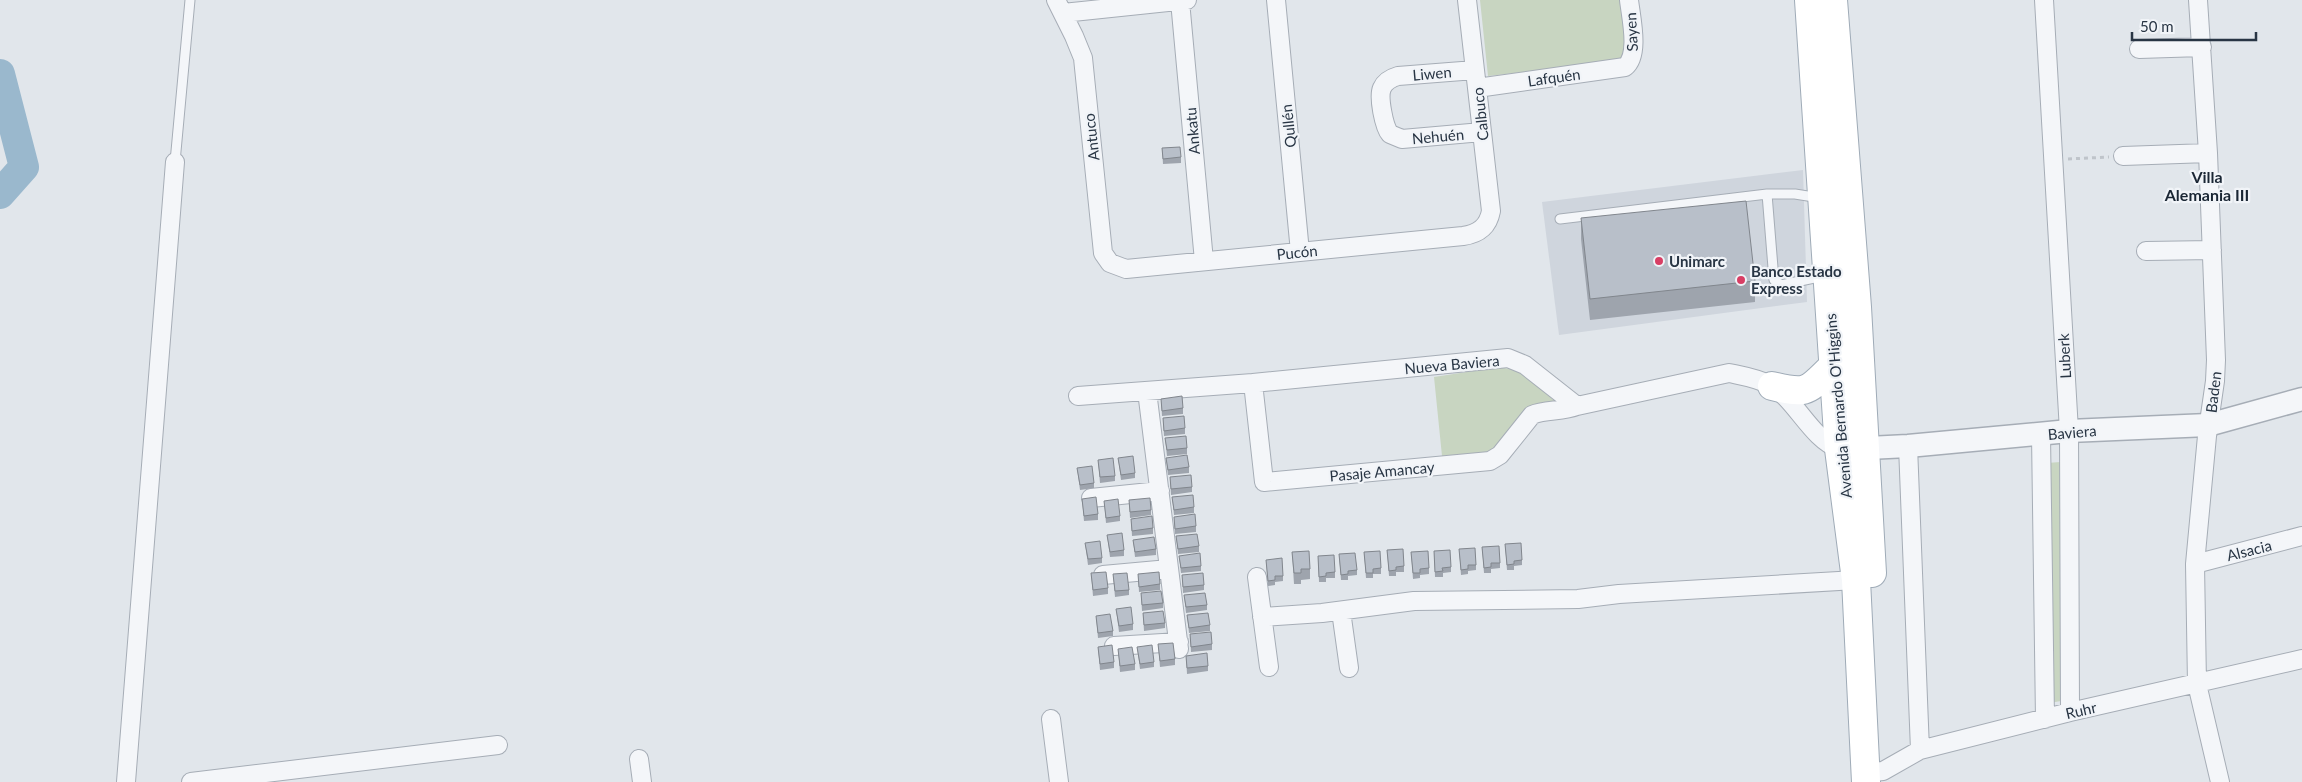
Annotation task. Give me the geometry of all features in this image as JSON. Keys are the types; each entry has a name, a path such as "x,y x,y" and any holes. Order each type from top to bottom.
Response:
{"main road":[{"name":"Avenida Bernardo O'Higgins","path":"1809,0 1836,198 1827,275 1833,366 1851,448 1856,580 1874,777"},
{"name":"Avenida Bernardo O'Higgins","path":"1833,0 1836,198 1874,777"},
{"path":"1772,386 1799,392 1812,387 1833,366"}],"street":[{"path":"1060,6 1183,0"},
{"name":"Ankatu","path":"1183,0 1204,262"},
{"name":"Qullén","path":"1276,0 1300,252"},
{"name":"Calbuco","path":"1467,0 1491,211 1484,227"},
{"name":"Sayen","path":"1629,0 1634,53 1630,63"},
{"name":"Luberk","path":"2044,0 2069,431 2070,712"},
{"name":"Baden","path":"2198,0 2208,153 2216,360 2195,564 2197,684 2220,782"},
{"name":"Antuco","path":"1060,6 1083,58 1102,247 1103,253 1110,263"},
{"path":"2139,49 2202,47"},
{"name":"Lafquén","path":"1477,88 1620,68 1630,63"},
{"name":"Liwen","path":"1394,137 1385,126 1381,94 1383,86 1389,79 1398,76 1475,70"},
{"name":"Nehuén","path":"1394,137 1402,139 1482,132"},
{"path":"2123,156 2208,153"},
{"path":"126,782 175,162"},
{"name":"Pucón","path":"1110,263 1126,269 1204,262 1471,235 1484,227"},
{"path":"2146,251 2212,250"},
{"name":"Nueva Baviera","path":"1078,396 1254,383 1508,358 1525,365 1577,406"},
{"path":"1577,406 1729,373 1752,378 1772,386 1825,442 1851,448"},
{"name":"Pasaje Amancay","path":"1254,383 1264,482 1490,461 1500,455 1532,415 1538,412 1559,411 1577,406"},
{"path":"1114,646 1179,645 1147,391"},
{"name":"Baviera","path":"1851,448 1908,446 2069,431 2208,425 2302,399"},
{"path":"2040,435 2045,719"},
{"path":"1908,446 1920,750"},
{"path":"1091,498 1160,491"},
{"name":"Alsacia","path":"2195,564 2302,536"},
{"path":"1103,575 1169,569"},
{"path":"1257,577 1269,667"},
{"path":"1262,617 1341,611 1414,601 1578,599 1619,594 1856,580"},
{"path":"1341,611 1349,668"},
{"name":"Ruhr","path":"1874,777 1920,750 2070,712 2302,659"},
{"path":"1051,719 1059,782"},
{"path":"191,782 498,745"},
{"path":"640,759 642,782"}],"lane":[{"path":"175,162 190,0"},
{"path":"1767,194 1774,280 1781,285 1827,275"},
{"path":"1560,219 1767,194 1795,194 1836,198"}],"path":[{"path":"2052,160 2123,156"}],"shaded area":[{"path":"1803,170 1807,302 1559,335 1542,202"}],"green space":[{"path":"1480,0 1621,0 1626,55 1619,61 1488,76"},
{"path":"1499,367 1520,371 1557,403 1526,408 1499,446 1490,453 1442,456 1434,377"},
{"path":"2061,462 2061,701 2049,703 2046,463"}],"building":[{"path":"1180,147 1181,157 1163,159 1162,148"},
{"path":"1746,201 1755,281 1590,299 1581,218"},
{"path":"1182,396 1183,408 1162,411 1161,399"},
{"path":"1184,416 1185,428 1164,431 1163,418"},
{"path":"1186,436 1187,448 1167,450 1165,438"},
{"path":"1187,455 1189,467 1168,470 1166,458"},
{"path":"1133,456 1135,473 1121,475 1118,458"},
{"path":"1113,458 1115,476 1100,477 1098,460"},
{"path":"1092,466 1094,483 1080,485 1077,468"},
{"path":"1191,475 1192,487 1171,489 1170,477"},
{"path":"1193,495 1194,507 1174,510 1172,497"},
{"path":"1096,497 1098,514 1084,516 1082,499"},
{"path":"1150,498 1151,510 1130,512 1129,500"},
{"path":"1118,499 1120,516 1106,518 1104,501"},
{"path":"1195,514 1196,526 1175,529 1174,517"},
{"path":"1152,516 1153,528 1132,531 1131,519"},
{"path":"1122,533 1124,550 1110,552 1107,535"},
{"path":"1197,534 1199,546 1178,549 1176,536"},
{"path":"1154,537 1156,549 1135,552 1133,540"},
{"path":"1100,541 1102,558 1088,559 1085,543"},
{"path":"1521,543 1522,560 1514,561 1514,564 1507,565 1505,544"},
{"path":"1499,546 1500,563 1491,563 1491,567 1484,568 1482,547"},
{"path":"1475,548 1476,565 1468,565 1468,569 1461,570 1459,549"},
{"path":"1403,549 1404,566 1396,567 1396,570 1389,571 1387,550"},
{"path":"1450,550 1451,567 1442,568 1443,571 1435,572 1434,551"},
{"path":"1309,551 1310,569 1301,569 1301,573 1294,573 1292,552"},
{"path":"1380,551 1381,568 1373,569 1373,573 1366,573 1364,552"},
{"path":"1428,551 1429,568 1420,569 1420,573 1413,573 1411,552"},
{"path":"1200,553 1201,566 1181,568 1179,556"},
{"path":"1355,553 1357,570 1348,571 1348,574 1341,575 1339,554"},
{"path":"1334,555 1335,572 1326,573 1326,576 1319,577 1318,556"},
{"path":"1282,558 1283,576 1275,576 1275,580 1268,581 1266,560"},
{"path":"1106,572 1108,588 1093,590 1091,573"},
{"path":"1159,572 1160,584 1139,587 1138,574"},
{"path":"1127,573 1129,590 1115,591 1113,574"},
{"path":"1203,573 1204,585 1183,587 1182,575"},
{"path":"1161,591 1163,603 1142,605 1141,593"},
{"path":"1205,593 1207,605 1186,607 1184,595"},
{"path":"1131,607 1133,624 1119,626 1116,609"},
{"path":"1163,611 1165,623 1144,625 1143,613"},
{"path":"1208,613 1210,625 1189,628 1187,615"},
{"path":"1110,614 1113,631 1098,633 1096,616"},
{"path":"1211,632 1212,644 1191,647 1190,634"},
{"path":"1173,643 1175,659 1160,661 1158,644"},
{"path":"1112,645 1114,662 1100,664 1098,647"},
{"path":"1152,645 1154,662 1140,664 1137,647"},
{"path":"1132,647 1135,664 1120,666 1118,649"},
{"path":"1207,653 1208,666 1187,668 1186,656"}],"waterway":[{"path":"0,74 24,167 0,194"}],"place":[{"name":"Unimarc","path":"1659,261"},
{"name":"Banco Estado Express","path":"1741,280"}],"district":[{"name":"Villa Alemania III","path":"2207,185"}]}
